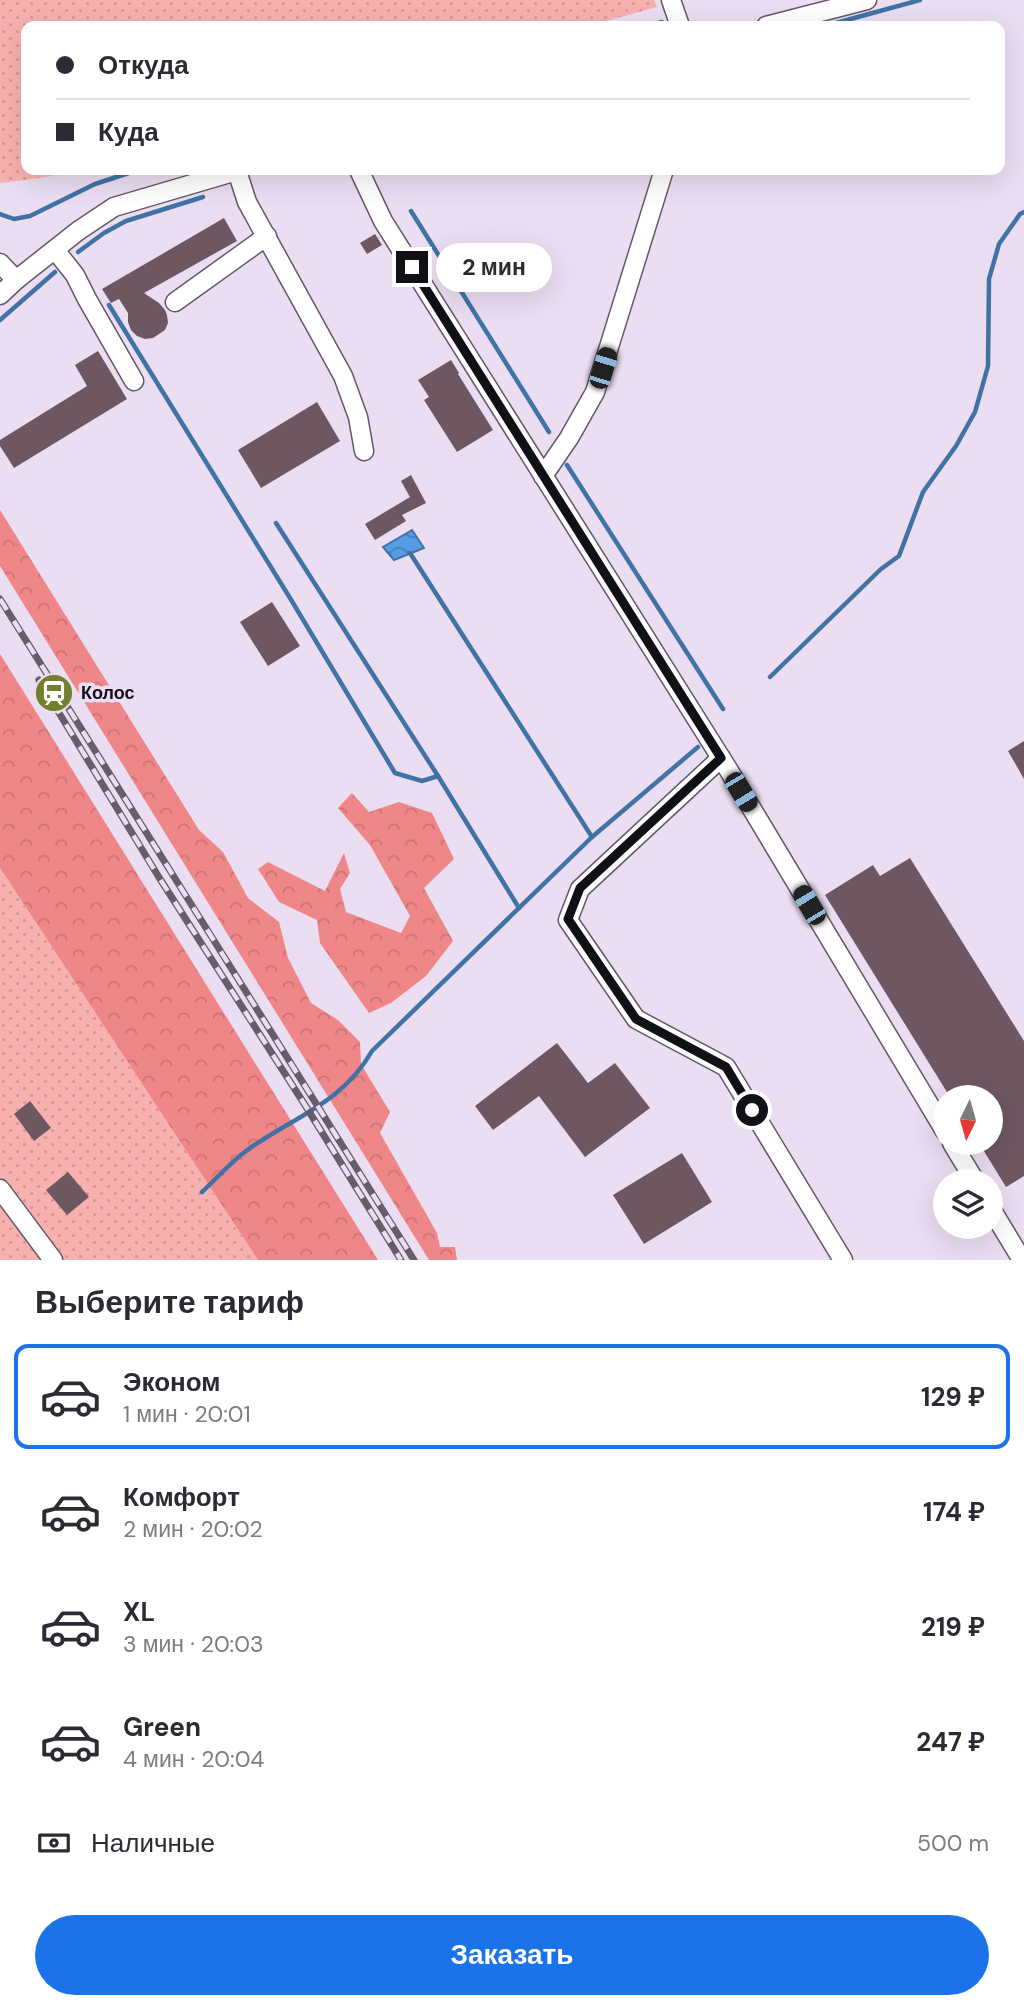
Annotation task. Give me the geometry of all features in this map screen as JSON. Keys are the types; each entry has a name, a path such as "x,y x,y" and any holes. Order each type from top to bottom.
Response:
{"street":[{"path":"671,0 678,21"},
{"path":"785,21 867,0"},
{"path":"0,295 16,279 95,218 114,207 221,175"},
{"path":"239,175 247,202 343,376 358,417 364,450"},
{"path":"361,175 383,221 721,758 933,1111"},
{"path":"543,475 569,438 595,393 662,175"},
{"path":"175,302 267,236"},
{"path":"55,250 75,275 134,381"},
{"path":"0,263 16,279"},
{"path":"721,758 580,888 568,919 636,1019 726,1067 843,1260"},
{"path":"0,1189 52,1260"},
{"path":"1003,1229 1022,1260"}],"shaded area":[{"path":"0,0 654,0 657,7 606,21 21,21 21,175 55,175 0,183"},
{"path":"0,868 258,1260 0,1260"}],"green space":[{"path":"0,510 199,830 223,852 248,898 279,922 288,958 311,1003 338,1020 360,1042 361,1064 390,1112 380,1133 437,1233 440,1247 455,1247 457,1260 429,1260 0,566"},
{"path":"0,654 378,1260 258,1260 0,868"},
{"path":"352,793 369,812 399,802 432,813 454,859 424,888 453,941 426,976 391,1003 369,1013 320,943 317,920 279,902 258,869 268,862 325,891 344,853 350,873 340,889 346,912 401,933 410,916 370,845 338,808"}],"water":[{"path":"412,530 424,548 394,560 383,547"}],"building":[{"path":"224,218 237,241 144,293 165,310 168,323 165,330 153,338 137,336 131,330 128,313 119,299 111,303 102,289"},
{"path":"375,234 382,245 367,254 360,243"},
{"path":"98,351 127,399 14,468 0,446 0,440 87,386 75,365"},
{"path":"451,360 493,430 457,452 424,400 429,397 418,380"},
{"path":"317,402 340,441 261,488 238,450"},
{"path":"411,475 426,503 402,515 406,521 375,540 365,524 410,497 401,481"},
{"path":"272,602 300,646 268,666 240,622"},
{"path":"1024,741 1024,779 1008,751"},
{"path":"910,858 1024,1041 1024,1176 1006,1187 1003,1182 1003,1169 995,1169 986,1155 1003,1155 1003,1085 943,1085 825,895 873,865 880,876"},
{"path":"557,1043 588,1083 615,1063 650,1108 585,1157 539,1096 493,1130 475,1106"},
{"path":"30,1101 51,1128 34,1141 14,1114"},
{"path":"682,1153 712,1202 644,1244 613,1195"},
{"path":"68,1172 89,1197 67,1215 46,1190"}],"waterway":[{"path":"843,21 920,0"},
{"path":"0,214 14,219 30,216 95,184 123,175"},
{"path":"78,252 126,221 203,197"},
{"path":"411,211 549,432"},
{"path":"770,677 881,569 899,556 923,492 956,446 975,412 988,366 989,279 999,244 1024,212"},
{"path":"0,320 55,272"},
{"path":"109,305 395,773 422,781 438,776 519,908"},
{"path":"567,465 723,709"},
{"path":"276,523 438,776"},
{"path":"410,553 592,837"},
{"path":"202,1192 246,1151 315,1108 346,1085 372,1051 592,837 698,747"}],"railway":[{"path":"0,599 414,1260"},
{"path":"39,680 160,879 401,1260"}],"place":[{"name":"Колос","path":"54,693"}],"route":[{"path":"412,267 721,758 580,888 568,919 636,1019 726,1067 752,1110"}]}
